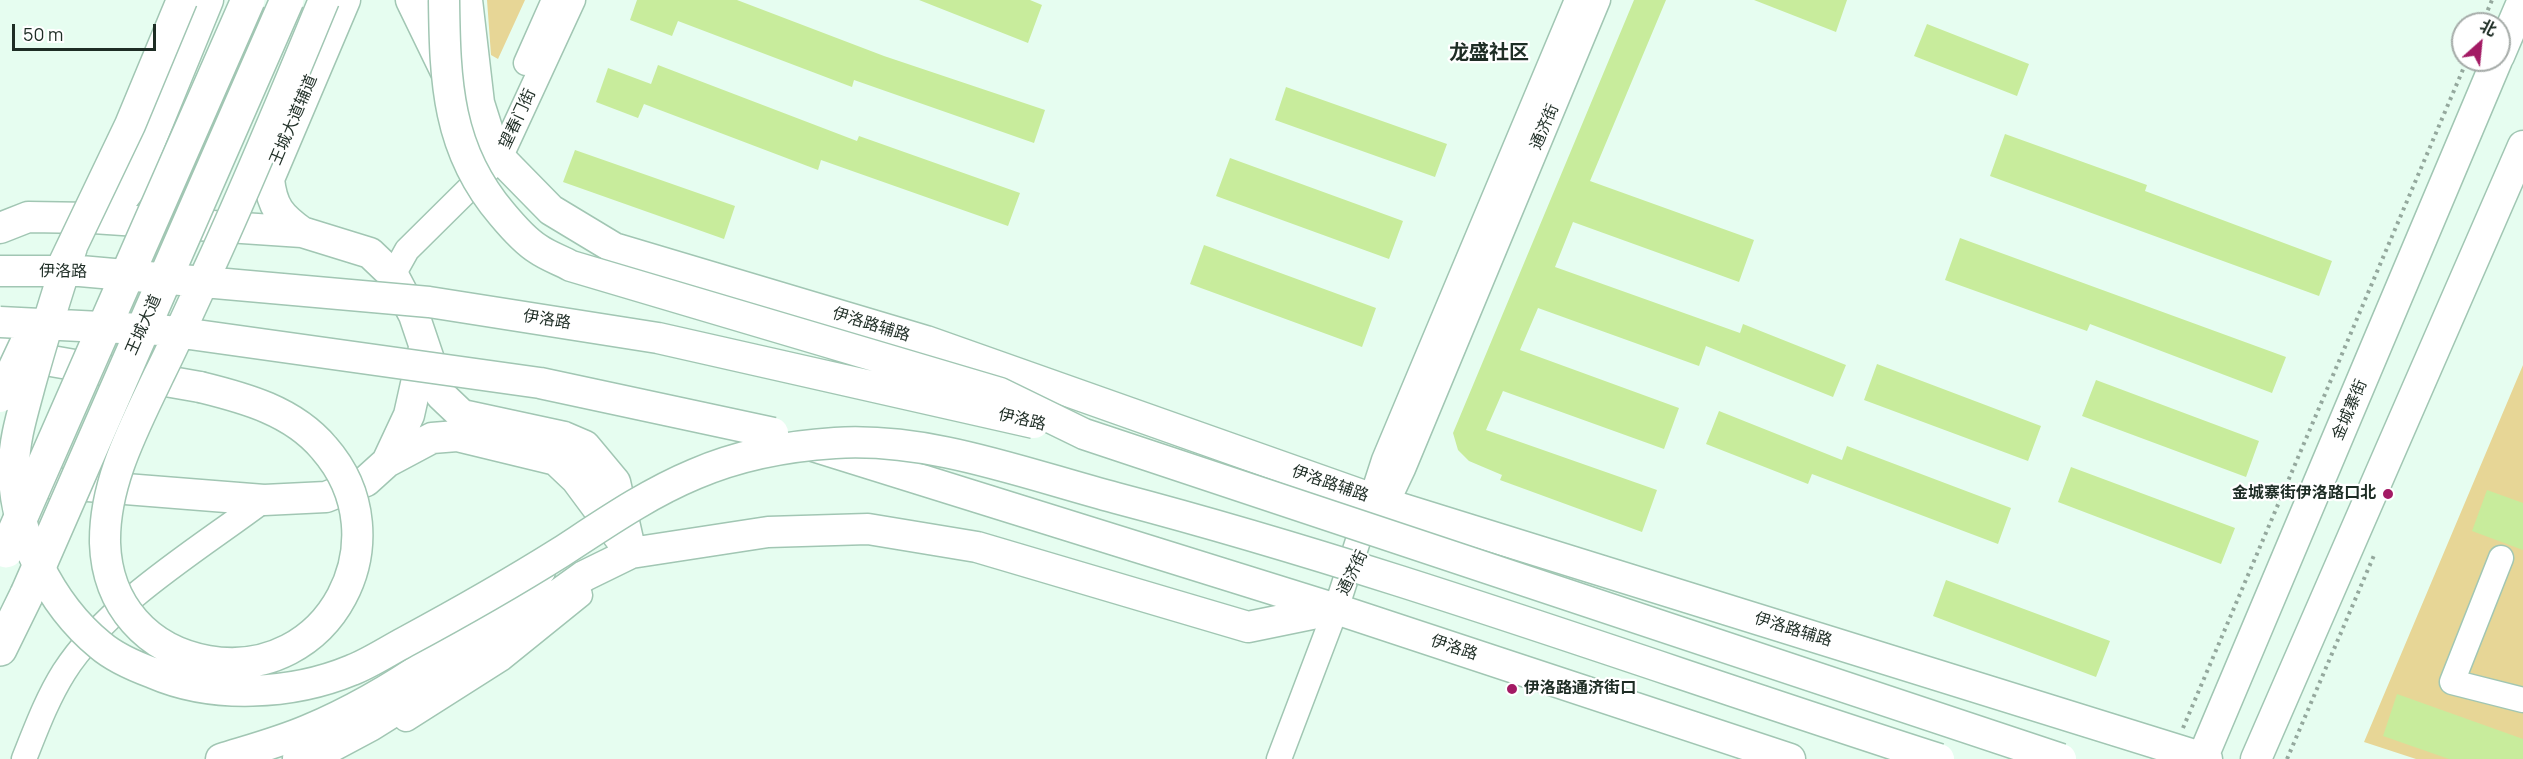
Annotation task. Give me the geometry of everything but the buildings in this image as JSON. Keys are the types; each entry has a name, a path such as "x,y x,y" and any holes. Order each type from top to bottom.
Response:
{"highway":[{"path":"0,564 248,0"},
{"name":"王城大道","path":"0,649 287,0"}],"main road":[{"path":"0,397 130,125 182,0"},
{"path":"130,125 206,0"},
{"path":"93,218 118,205 131,188 206,0"},
{"path":"0,352 154,380 165,381 200,387 236,396 261,404 296,424 324,447 345,479 356,508 358,546 351,578 340,602 319,629 294,645 267,657 238,662 210,661 181,653 153,638 130,619 118,600 110,579 105,544 107,513 123,453 148,398 156,382 160,374 183,325 257,162 324,0"},
{"name":"王城大道辅道","path":"302,232 283,219 271,199 269,179 345,0"},
{"path":"411,0 445,70"},
{"path":"444,0 445,70 459,140 471,172 503,215 537,249 571,266 1000,393 1084,434 2061,759"},
{"path":"467,0 480,103 495,150"},
{"name":"金城寨街","path":"2511,28 2523,0"},
{"name":"金城寨街","path":"2204,759 2492,72"},
{"path":"2256,759 2523,146"},
{"name":"伊洛路辅路","path":"495,150 551,210 614,248 926,341 1379,501 2204,759"},
{"path":"0,228 14,217 93,218 302,232 370,254 393,275 414,315 441,395 462,415 564,437 585,446 615,482 631,553"},
{"path":"72,247 19,423 14,467 16,490 25,532 51,590 100,645 121,660 161,677 209,689 252,690 300,685 351,671 445,620 556,555 621,512 696,473 760,451 838,442 919,446 1215,524 1385,575 1939,759"},
{"name":"伊洛路","path":"0,271 91,272 257,285 441,304 658,338 1084,434"},
{"name":"伊洛路","path":"0,322 161,330 540,383 773,433 1336,609 1790,759"},
{"path":"387,462 409,415 424,348"},
{"path":"0,479 264,500 326,497 366,481 387,462 432,438 457,436 556,460 576,479 631,553"},
{"path":"298,759 325,750 400,708 584,576 631,553 768,532 868,529 977,547 1248,627 1336,609"},
{"path":"221,759 307,730 366,701 443,652 508,602 556,555"},
{"path":"1881,741 1923,759"}],"street":[{"name":"望春门街","path":"495,150 554,0"},
{"name":"望春门街","path":"393,275 407,250 495,150 573,0"},
{"name":"通济街","path":"1379,501 1384,460 1578,0"},
{"name":"通济街","path":"1279,759 1379,501 1598,0"},
{"path":"370,254 407,239 495,150"},
{"path":"24,759 46,705 65,671 106,620 264,500"},
{"path":"319,759 413,716 502,658 631,553"},
{"path":"2501,558 2452,682 2523,700"}],"path":[{"path":"2174,749 2462,72"}],"shaded area":[{"path":"487,0 525,0 498,59 491,55"},
{"path":"2523,365 2523,759 2416,759 2364,742"}],"place":[{"name":"金城寨街伊洛路口北","path":"2388,494"},
{"name":"伊洛路通济街口","path":"1512,689"}],"district":[{"name":"龙盛社区","path":"1489,53"}]}
